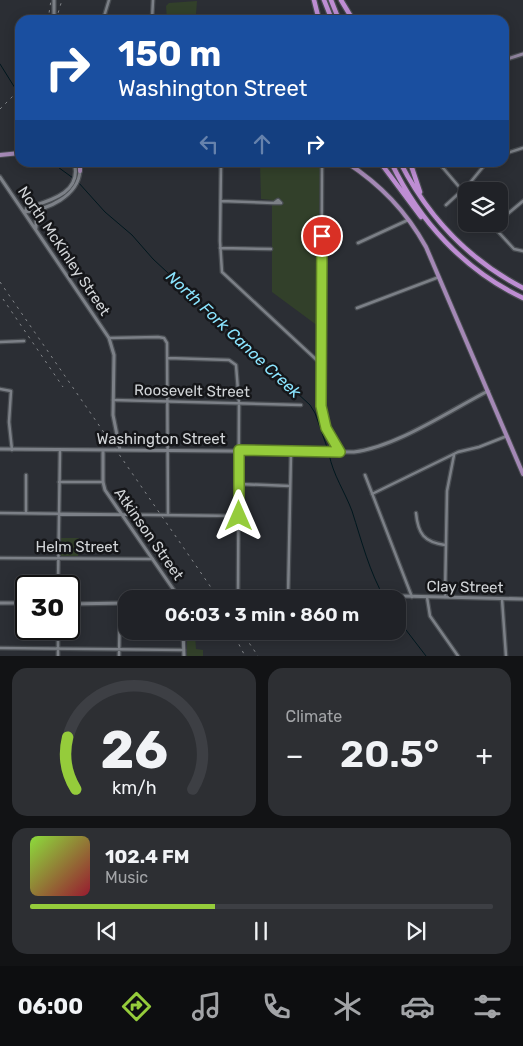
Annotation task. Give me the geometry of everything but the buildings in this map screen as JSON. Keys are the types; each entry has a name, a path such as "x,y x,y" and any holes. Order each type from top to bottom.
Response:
{"highway":[{"path":"314,0 318,15"},
{"path":"324,0 330,15"},
{"path":"331,0 337,15"},
{"path":"342,0 351,15"},
{"path":"384,167 417,212 442,239 483,274 523,298"},
{"path":"394,167 408,194 442,239"},
{"path":"403,167 430,211 449,233 472,255 523,288"},
{"path":"412,167 420,194 430,211"}],"main road":[{"path":"509,58 523,54"},
{"path":"0,155 15,154"},
{"path":"78,172 79,167"},
{"path":"353,167 374,182 410,220 426,247 523,474"}],"street":[{"path":"54,0 54,15"},
{"path":"104,15 109,0"},
{"path":"152,15 153,0"},
{"path":"509,152 523,148"},
{"path":"24,212 65,198 73,188 78,172 76,167"},
{"path":"221,167 221,269 224,274 321,364"},
{"path":"322,167 321,406 326,428 340,452"},
{"path":"442,167 458,185"},
{"path":"470,182 483,167"},
{"name":"North McKinley Street","path":"0,177 109,338"},
{"path":"24,212 27,208 60,196 73,188"},
{"path":"446,205 458,195"},
{"path":"508,213 523,200"},
{"path":"221,201 274,203"},
{"path":"36,229 37,213 44,206"},
{"path":"358,243 410,220"},
{"path":"500,232 514,249 523,251"},
{"path":"220,248 271,249"},
{"path":"357,308 440,277"},
{"path":"120,450 114,420 114,355 109,338 146,337 165,339 168,358 168,515"},
{"path":"0,342 24,341"},
{"path":"168,358 228,360 235,363 239,403 238,590"},
{"path":"0,390 11,391 9,422 12,450"},
{"name":"Washington Street","path":"0,449 340,452 374,448 488,391"},
{"name":"Roosevelt Street","path":"113,400 301,405"},
{"path":"321,406 325,407"},
{"path":"372,494 454,454 507,436"},
{"path":"58,575 60,450"},
{"name":"Atkinson Street","path":"103,450 103,482 105,490 174,590"},
{"path":"288,590 291,452"},
{"path":"445,597 448,484 454,454"},
{"path":"26,475 26,513"},
{"path":"366,475 412,596"},
{"path":"59,482 103,482"},
{"path":"239,484 290,486"},
{"path":"0,513 239,516"},
{"path":"416,513 424,539 445,545"},
{"name":"Helm Street","path":"0,558 153,559"},
{"name":"Clay Street","path":"406,596 523,599"},
{"path":"427,597 430,616 458,656"},
{"path":"502,599 506,656"},
{"path":"0,603 15,603"},
{"path":"80,604 118,603"},
{"path":"58,640 58,656"},
{"path":"120,640 120,656"},
{"path":"183,640 184,656"},
{"path":"0,648 184,650"}],"green space":[{"path":"197,1 196,14 167,15 166,6 169,3"},
{"path":"260,167 320,167 318,326 272,292 272,200 261,199"},
{"path":"60,538 79,538 78,557 60,557"},
{"path":"187,640 195,640 196,649 203,650 203,656 187,656"}],"waterway":[{"name":"North Fork Canoe Creek","path":"0,64 15,88"},
{"name":"North Fork Canoe Creek","path":"58,167 73,178"},
{"name":"North Fork Canoe Creek","path":"78,182 105,212 132,235 153,259 310,405 315,413 328,450"},
{"name":"North Fork Canoe Creek","path":"329,454 333,469 352,511 370,567 380,590"},
{"name":"North Fork Canoe Creek","path":"406,630 426,656"}],"railway":[{"path":"49,15 51,0"},
{"path":"58,15 62,0"},
{"path":"0,109 15,94"},
{"path":"0,282 213,590"},
{"path":"3,299 63,387"},
{"path":"237,640 245,656"},
{"path":"247,640 258,656"}],"route":[{"path":"239,516 239,450 340,452 326,428 321,406 322,236"}]}
